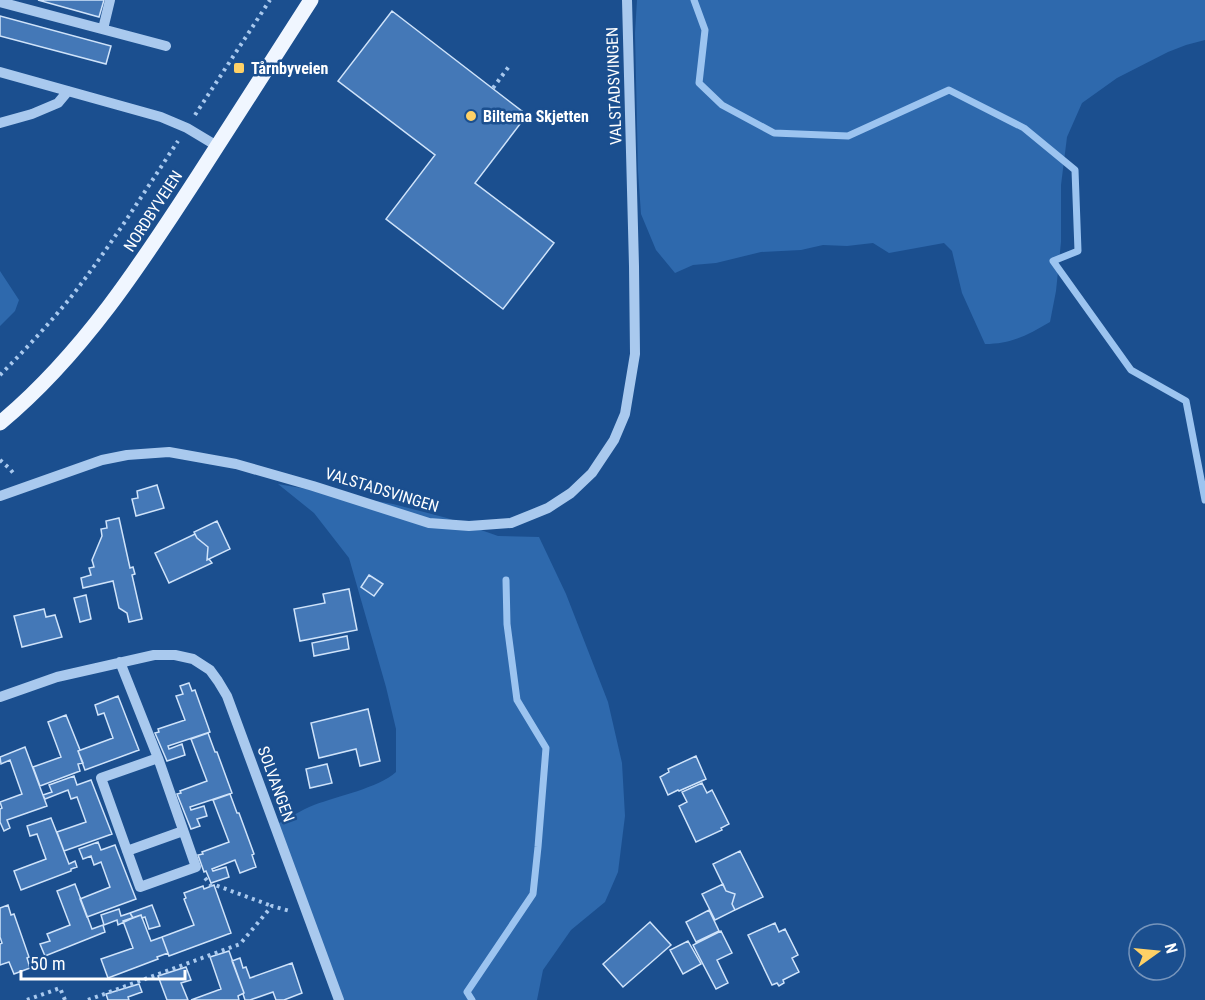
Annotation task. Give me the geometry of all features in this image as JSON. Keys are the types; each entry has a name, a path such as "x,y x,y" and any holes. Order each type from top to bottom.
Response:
{"main road":[{"name":"NORDBYVEIEN","path":"0,423 54,371 100,318 144,259 311,0"}],"street":[{"path":"103,29 110,0"},
{"name":"VALSTADSVINGEN","path":"0,496 102,460 127,455 169,452 236,464 391,512 439,524 469,526 511,523 548,508 571,493 592,473 614,440 625,414 635,354 627,0"},
{"path":"0,2 166,46"},
{"path":"0,72 161,117 187,128 218,146"},
{"path":"0,123 32,114 58,103 68,91"},
{"name":"SOLVANGEN","path":"0,697 57,677 154,655 175,655 193,659 210,670 226,696 339,1000"},
{"path":"120,662 158,758 196,867 140,887 101,778 158,758"},
{"path":"127,851 183,831"}],"path":[{"path":"199,110 270,0"},
{"path":"493,88 510,65"},
{"path":"0,375 51,322 83,282 175,146"},
{"path":"196,867 211,885 309,917"},
{"path":"88,1000 240,944 272,906"},
{"path":"27,1000 60,988 65,1000"}],"shaded area":[{"path":"637,0 1205,0 1205,40 1168,52 1117,78 1082,103 1067,137 1061,185 1061,242 1050,322 1019,338 985,344 962,293 952,251 944,243 889,253 873,243 847,246 823,245 801,250 761,252 716,263 693,265 675,273 656,250 641,214 635,33"},
{"path":"0,271 19,300 15,311 0,326"},
{"path":"278,484 393,504 447,518 498,536 539,537 566,594 608,702 622,763 625,816 618,872 605,902 571,930 543,970 537,1000 337,1000 277,824 314,805 379,783 396,772 396,729 349,558 314,513"}],"building":[{"path":"38,0 104,0 99,17"},
{"path":"392,11 527,115 475,183 554,243 503,309 386,219 435,155 338,81"},
{"path":"0,16 111,46 106,64 0,36"},
{"path":"157,485 164,508 136,516 132,499 138,498 137,491"},
{"path":"119,518 130,568 133,567 135,574 132,575 142,619 129,622 127,613 119,608 113,581 83,588 81,578 91,575 89,568 94,567 92,560 102,536 101,529 107,528 106,521"},
{"path":"217,521 230,549 207,560 208,547 197,538 194,532"},
{"path":"195,534 208,547 207,560 209,559 212,563 169,583 155,553"},
{"path":"369,575 383,584 374,596 361,587"},
{"path":"349,589 357,630 300,641 294,609 325,603 323,594"},
{"path":"86,595 91,619 80,622 74,598"},
{"path":"44,609 46,617 55,615 62,637 22,647 14,616"},
{"path":"347,636 349,649 314,656 312,643"},
{"path":"189,683 192,691 195,690 210,732 168,746 169,749 182,744 185,755 167,761 155,733 159,732 158,729 185,720 176,696 183,694 180,686"},
{"path":"118,696 139,750 85,770 78,751 113,738 104,713 98,715 95,705"},
{"path":"368,709 380,761 360,766 356,749 319,758 311,723"},
{"path":"66,715 83,763 78,764 80,771 40,786 33,767 61,757 48,722"},
{"path":"208,733 232,793 190,807 191,810 204,806 207,816 197,819 200,826 191,829 177,794 207,781 191,739"},
{"path":"25,747 47,806 7,820 10,828 4,831 0,822 0,809 2,808 0,802 22,794 10,760 1,764 0,757"},
{"path":"696,756 706,779 668,795 660,777 669,772 668,769"},
{"path":"327,764 332,783 310,788 306,769"},
{"path":"74,776 77,785 91,780 112,834 64,851 57,832 86,822 77,797 71,799 68,790 45,799 43,795 52,792 49,785"},
{"path":"702,783 707,793 712,790 729,824 721,828 722,830 696,842 679,806 687,802 682,792"},
{"path":"230,794 254,854 252,855 256,867 240,873 235,860 212,869 213,871 226,867 229,877 211,883 198,855 229,842 213,800"},
{"path":"51,818 69,864 75,861 77,867 21,890 14,871 46,859 37,834 30,836 27,826"},
{"path":"98,842 101,850 115,845 136,899 87,917 80,899 110,887 101,862 94,865 91,856 83,859 79,849"},
{"path":"740,851 763,897 735,910 732,904 735,894 726,891 713,864"},
{"path":"75,884 92,929 103,925 105,932 45,956 40,944 50,941 47,934 70,925 57,891"},
{"path":"723,884 726,891 735,894 732,904 735,910 715,920 702,894"},
{"path":"214,885 231,933 169,956 162,937 194,925 184,893 203,886 204,889"},
{"path":"8,905 11,915 14,914 29,957 27,958 30,968 14,974 9,962 0,965 0,944 2,943 0,908"},
{"path":"152,905 160,926 149,929 145,917 142,918 141,915 133,918 130,913"},
{"path":"119,909 121,916 130,913 133,918 118,925 117,920 104,925 101,915"},
{"path":"709,910 719,931 696,942 686,922"},
{"path":"141,915 151,941 162,937 168,953 108,978 101,959 133,948 123,921"},
{"path":"650,922 671,945 623,987 603,964"},
{"path":"775,923 779,932 785,929 798,955 792,958 799,972 783,980 784,983 779,986 777,983 772,985 748,935"},
{"path":"721,931 732,953 717,960 728,983 716,989 693,945"},
{"path":"688,941 701,964 683,974 670,950"},
{"path":"229,951 244,993 238,996 239,1000 191,1000 221,989 210,957"},
{"path":"240,958 250,978 292,963 302,993 284,1000 276,1000 273,992 245,1000 232,961"},
{"path":"186,967 191,980 181,983 188,1000 167,1000 158,976"},
{"path":"139,984 142,992 128,997 129,1000 108,1000 106,994"}],"waterway":[{"path":"694,0 705,30 699,83 722,105 774,133 848,136 949,90 1024,128 1075,170 1078,251 1053,261 1131,370 1186,401 1205,500"},
{"path":"472,1000 467,992 533,894 538,847 546,748 517,700 507,624 506,580"}],"place":[{"name":"Tårnbyveien","path":"239,68"},
{"name":"Biltema Skjetten","path":"471,116"}]}
